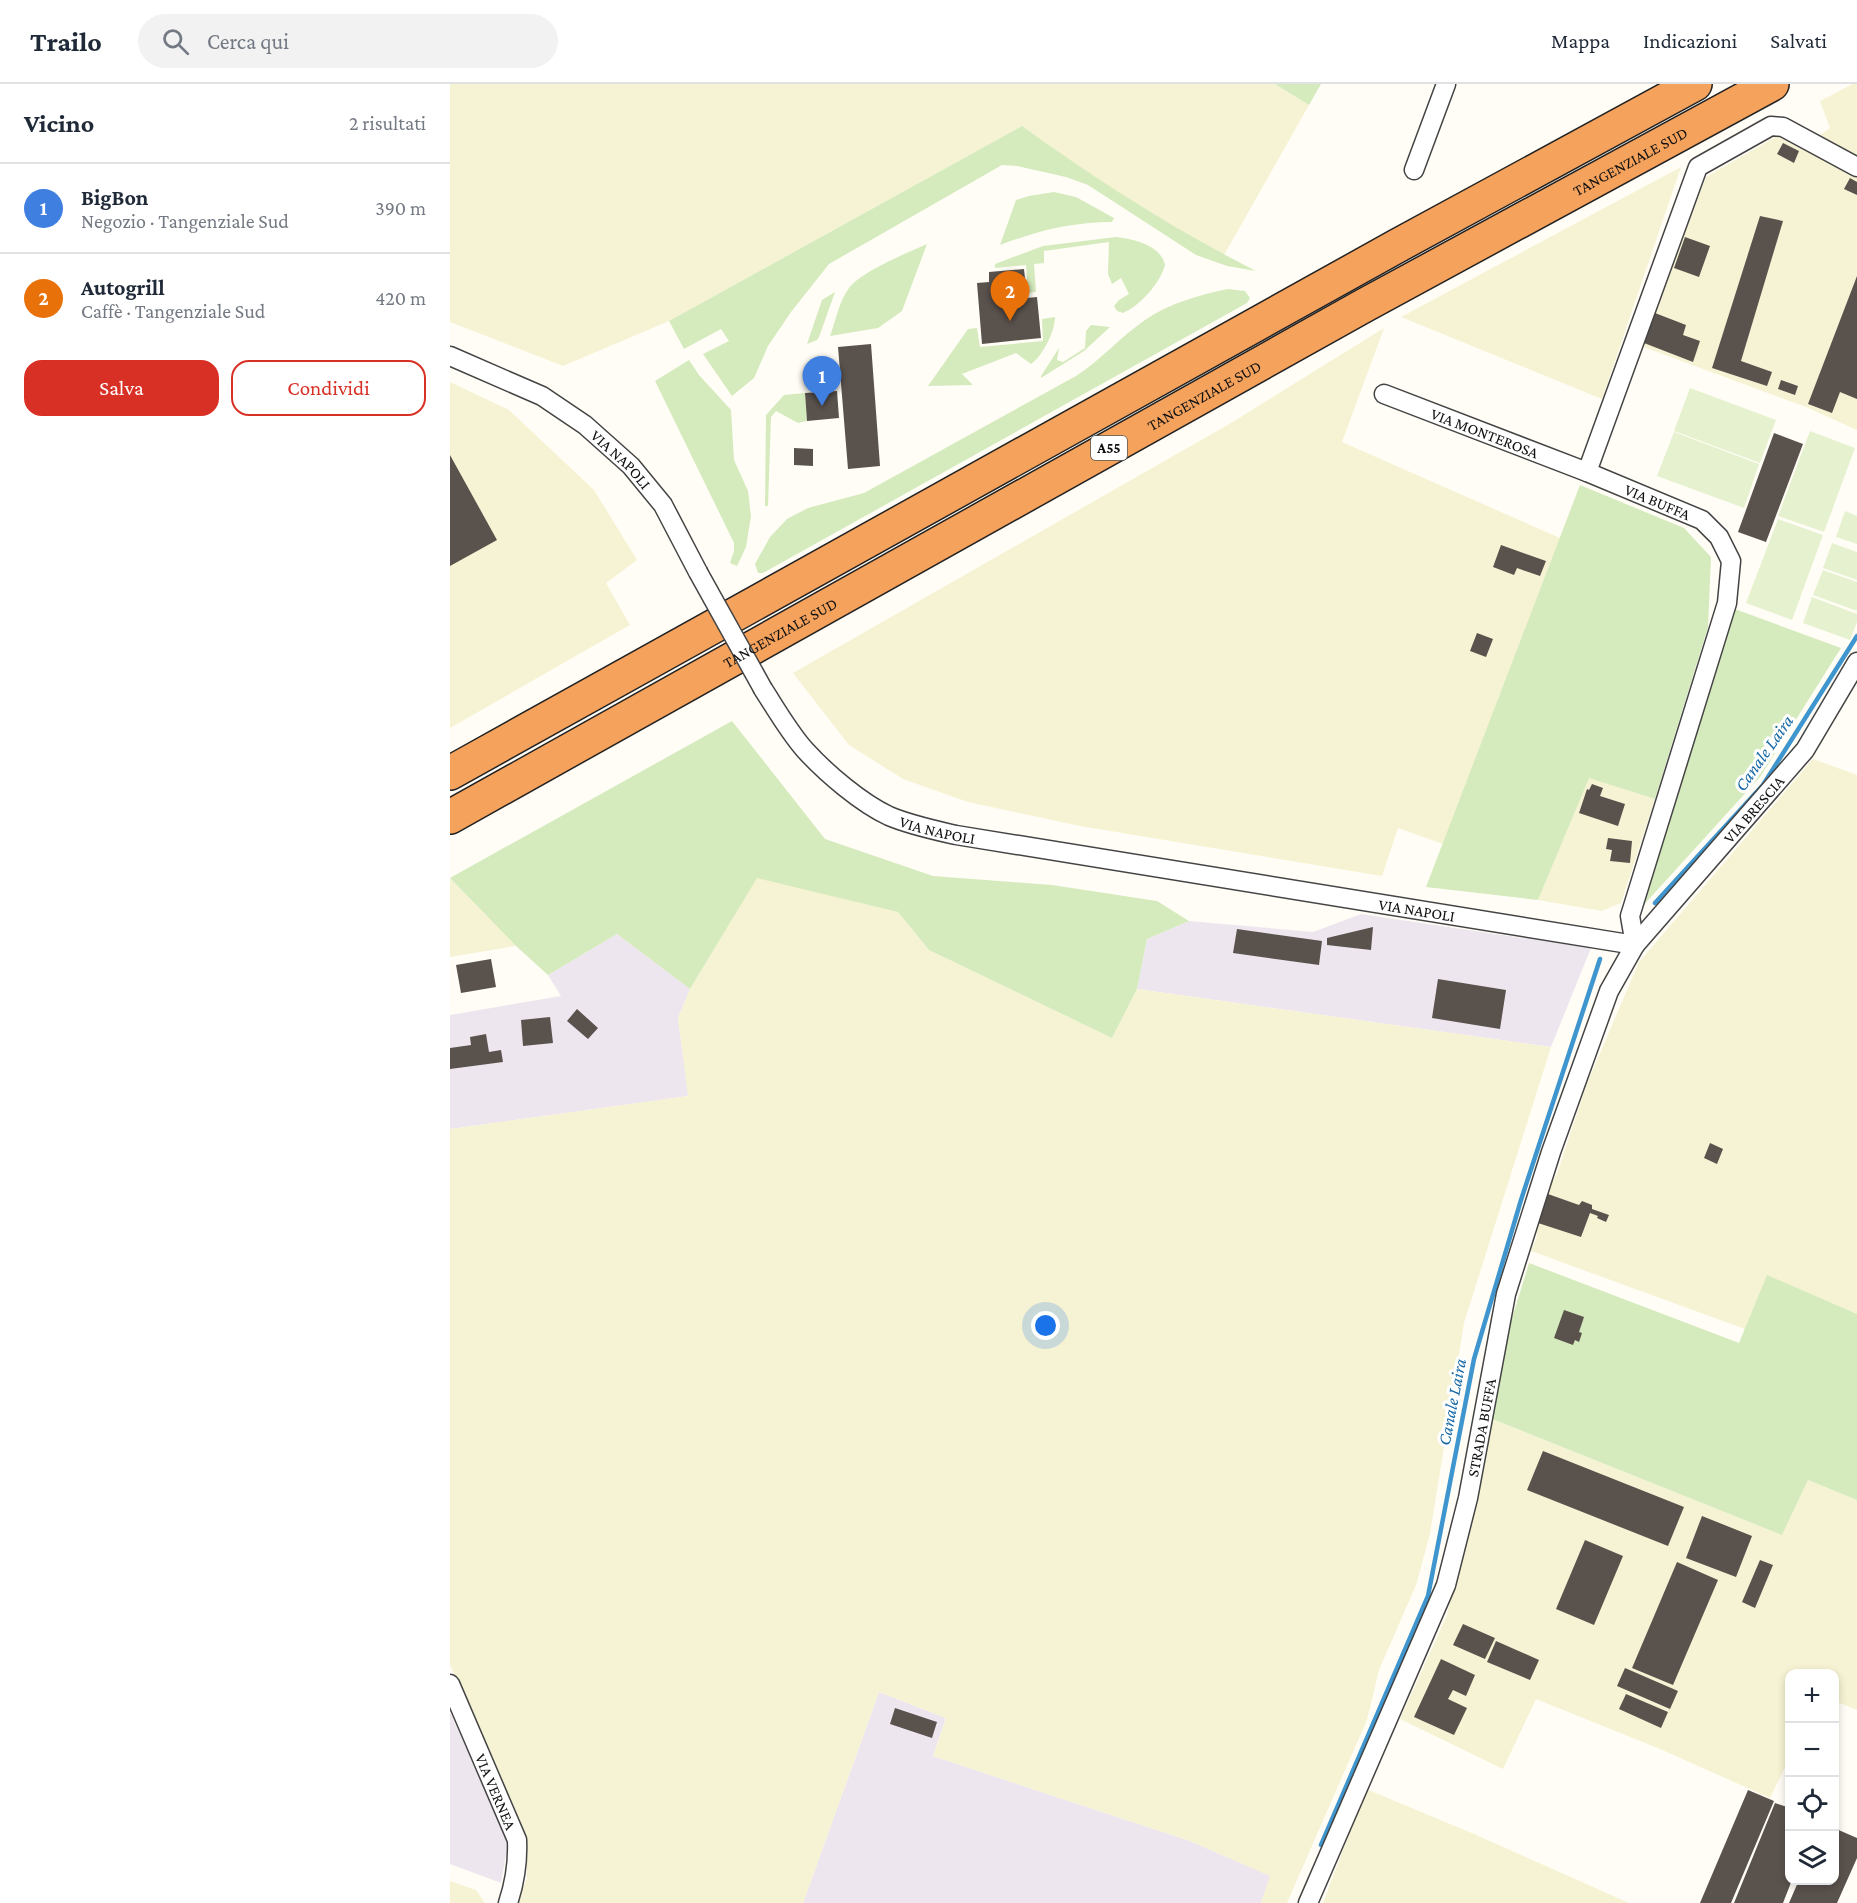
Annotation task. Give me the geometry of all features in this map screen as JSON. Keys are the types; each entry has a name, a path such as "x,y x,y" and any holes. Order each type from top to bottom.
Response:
{"highway":[{"name":"A55","path":"450,773 1386,252 1695,84"},
{"name":"TANGENZIALE SUD","path":"450,817 1344,317 1772,84"}],"street":[{"path":"1414,170 1446,84"},
{"path":"1587,471 1698,167 1771,126 1783,127 1857,166"},
{"name":"VIA NAPOLI","path":"450,356 542,396 585,425 631,466 663,505 763,689 805,750 861,799 888,816 956,835 1635,945"},
{"name":"VIA MONTEROSA","path":"1384,394 1587,471"},
{"name":"VIA BUFFA","path":"1587,471 1702,520 1719,537 1731,561 1727,603 1630,916 1635,945"},
{"name":"VIA BRESCIA","path":"1635,945 1805,750 1857,662"},
{"name":"STRADA BUFFA","path":"1308,1903 1446,1585 1468,1498 1506,1294 1551,1152 1609,991 1635,945"},
{"name":"VIA VERNEA","path":"450,1684 517,1840 516,1874 508,1903"}],"shaded area":[{"path":"450,84 1275,84 1309,105 1224,255 1173,227 1083,170 1022,126 669,321 563,366 450,322"},
{"path":"1857,84 1857,160 1817,137 1830,128 1820,101"},
{"path":"1777,136 1857,177 1857,430 1806,407 1641,346 1706,177"},
{"path":"1681,167 1602,399 1401,317"},
{"path":"1384,328 1342,442 1560,538 1443,844 1398,828 1382,876 1080,826 968,802 903,779 849,745 793,673 1231,423"},
{"path":"450,382 509,410 594,490 637,560 606,583 630,625 450,728"},
{"path":"1813,759 1857,775 1857,1314 1767,1276 1745,1329 1531,1251 1537,1236 1536,1220 1544,1194 1557,1174 1586,1086 1639,962"},
{"path":"1589,777 1655,799 1621,903 1602,911 1538,900"},
{"path":"757,877 898,912 929,950 1112,1038 1137,989 1551,1047 1464,1323 1430,1534 1416,1585 1379,1670 1367,1720 1287,1903 1261,1903 1270,1876 1190,1841 933,1756 946,1718 879,1692 803,1903 517,1903 527,1878 526,1839 450,1665 450,1129 688,1096 678,1018 690,989"},
{"path":"450,878 516,946 450,957"},
{"path":"1361,914 1591,948 1551,1047 1137,989 1147,939 1189,921 1313,932"},
{"path":"617,934 690,989 678,1018 689,1096 450,1129 450,1015 561,996 548,975"},
{"path":"1489,1418 1782,1535 1808,1480 1857,1500 1857,1710 1839,1703 1839,1669 1785,1669 1785,1767 1770,1798 1660,1749 1536,1699 1503,1769 1400,1719 1447,1615"},
{"path":"879,1692 946,1718 933,1756 1190,1841 1271,1876 1261,1903 803,1903"},
{"path":"450,1712 508,1843 501,1883 450,1864"},
{"path":"1366,1789 1474,1834 1629,1903 1323,1903"},
{"path":"450,1881 476,1890 485,1903 450,1903"}],"green space":[{"path":"1275,84 1321,84 1309,105"},
{"path":"1022,126 1136,203 1256,271 1227,266 1196,255 1088,185 1066,177 1002,165 829,264 791,312 768,346 754,378 732,396 703,354 729,341 721,329 684,349 669,321"},
{"path":"1054,192 1076,197 1114,218 1112,222 1055,228 1000,245 1016,200"},
{"path":"1116,237 1138,241 1152,248 1158,252 1165,265 1149,293 1123,313 1117,311 1114,306 1129,294 1121,278 1112,284 1108,274 1109,242 1044,251 1044,263 1034,264 1036,292 1028,293 1026,265 995,268 995,264 1043,246"},
{"path":"927,244 902,311 878,328 830,336 843,299 855,282 885,263"},
{"path":"1228,289 1245,291 1250,298 1247,303 763,573 758,573 755,564 770,537 787,519 808,508 864,493 1076,376 1155,314 1185,300"},
{"path":"835,292 819,337 807,344 822,300"},
{"path":"1055,317 1048,343 1031,364 1016,353 962,374 973,385 928,386 968,329 977,328 980,347 1043,341 1042,319"},
{"path":"1091,325 1110,327 1084,351 1041,378 1059,348 1057,360 1063,362 1085,348 1086,331"},
{"path":"689,360 699,375 731,410 734,460 748,491 751,516 746,547 737,566 730,563 734,543 655,381"},
{"path":"1690,388 1776,420 1760,463 1674,431"},
{"path":"805,393 807,421 798,423 776,411 771,417 768,506 765,506 766,415 784,395"},
{"path":"1810,431 1855,448 1824,532 1778,516"},
{"path":"1674,432 1759,464 1744,508 1657,476"},
{"path":"1580,485 1684,528 1711,557 1708,627 1655,799 1589,778 1538,900 1426,887"},
{"path":"1845,511 1857,516 1857,544 1836,537"},
{"path":"1778,519 1823,535 1792,620 1746,603"},
{"path":"1832,543 1857,552 1857,580 1823,568"},
{"path":"1823,570 1857,582 1857,611 1813,595"},
{"path":"1812,597 1857,614 1857,622 1850,640 1803,623"},
{"path":"1732,608 1841,648 1760,777 1640,909"},
{"path":"732,721 825,839 933,876 1052,885 1157,901 1189,921 1147,939 1137,989 1112,1038 929,950 898,912 757,878 690,989 617,934 548,975 516,946 450,878"},
{"path":"1529,1263 1739,1343 1767,1275 1857,1314 1857,1500 1808,1480 1782,1535 1482,1415"}],"building":[{"path":"1783,143 1799,151 1794,163 1777,154"},
{"path":"1850,178 1857,182 1857,195 1844,189"},
{"path":"1760,216 1783,221 1741,361 1772,372 1767,386 1712,368"},
{"path":"1685,237 1710,246 1699,277 1674,268"},
{"path":"1024,269 1027,298 1037,297 1041,338 982,344 977,283 989,282 989,272"},
{"path":"1857,276 1857,399 1840,392 1832,413 1808,404"},
{"path":"1655,313 1686,325 1683,335 1700,341 1693,362 1644,343"},
{"path":"871,344 880,466 848,469 838,347"},
{"path":"1781,380 1798,386 1795,395 1778,389"},
{"path":"837,391 839,418 807,421 805,393"},
{"path":"1774,433 1803,444 1766,542 1738,532"},
{"path":"794,448 813,449 813,466 794,465"},
{"path":"450,455 497,540 450,566"},
{"path":"1501,545 1546,561 1540,576 1517,568 1514,575 1493,567"},
{"path":"1477,633 1493,639 1486,657 1470,651"},
{"path":"1592,784 1603,788 1600,796 1625,804 1618,826 1579,813 1587,789 1589,790"},
{"path":"1608,838 1632,841 1630,863 1610,861 1612,850 1606,849"},
{"path":"1373,927 1371,950 1327,945 1327,938"},
{"path":"1237,929 1322,941 1319,965 1233,953"},
{"path":"491,959 496,987 461,993 456,965"},
{"path":"1438,979 1506,990 1500,1029 1432,1018"},
{"path":"577,1009 598,1028 588,1039 567,1021"},
{"path":"550,1017 553,1043 523,1046 521,1020"},
{"path":"486,1034 489,1052 501,1050 503,1062 450,1069 450,1048 471,1045 470,1037"},
{"path":"1710,1143 1723,1149 1717,1164 1704,1158"},
{"path":"1548,1194 1579,1205 1582,1201 1592,1205 1592,1209 1609,1215 1606,1222 1590,1213 1581,1237 1538,1223"},
{"path":"1564,1310 1584,1317 1579,1332 1582,1333 1579,1342 1575,1340 1573,1345 1554,1338"},
{"path":"1543,1451 1684,1507 1668,1546 1527,1490"},
{"path":"1702,1516 1752,1536 1736,1577 1686,1558"},
{"path":"1585,1540 1623,1556 1594,1625 1556,1609"},
{"path":"1760,1560 1773,1565 1755,1608 1742,1602"},
{"path":"1677,1562 1718,1580 1673,1685 1632,1668"},
{"path":"1463,1624 1495,1638 1485,1659 1453,1645"},
{"path":"1496,1641 1539,1660 1530,1680 1487,1662"},
{"path":"1441,1659 1475,1675 1466,1696 1453,1690 1448,1699 1467,1708 1454,1735 1414,1717"},
{"path":"1625,1668 1678,1691 1670,1709 1617,1686"},
{"path":"1626,1694 1668,1712 1661,1728 1619,1709"},
{"path":"895,1708 937,1722 932,1738 890,1724"},
{"path":"1748,1790 1774,1801 1731,1903 1700,1903"},
{"path":"1775,1803 1785,1806 1785,1885 1790,1885 1783,1903 1734,1903"},
{"path":"1839,1830 1857,1838 1857,1858 1837,1903 1789,1903 1797,1885 1839,1885"}],"waterway":[{"name":"Canale Laira","path":"1655,903 1763,785 1857,636"},
{"name":"Canale Laira","path":"1321,1845 1428,1596 1474,1359 1521,1200 1600,959"}],"place":[{"name":"Autogrill","path":"1010,321"},
{"name":"BigBon","path":"822,406"}]}
